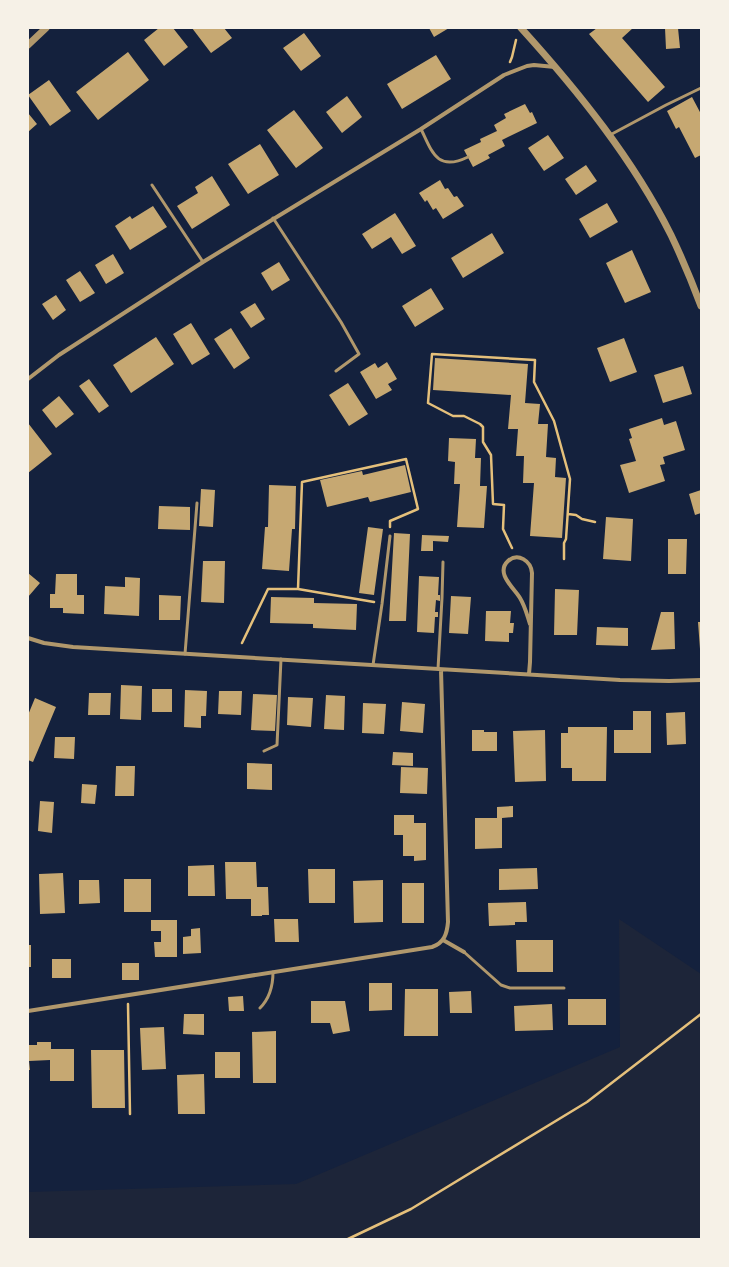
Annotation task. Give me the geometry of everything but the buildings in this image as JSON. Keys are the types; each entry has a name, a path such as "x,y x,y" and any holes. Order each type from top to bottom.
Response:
{"street":[{"path":"28,45 46,28"},
{"path":"521,28 610,135 631,167 671,235 692,281 701,306"},
{"path":"28,379 59,355 203,262 421,128 504,75 521,68 534,65 555,67"},
{"path":"529,674 532,568 524,559 518,557 507,562 504,568 504,574 506,580 519,597 525,608 530,624"},
{"path":"28,638 44,643 73,647 185,654 373,664 620,680 701,680"},
{"path":"28,1011 437,946 443,940 448,929 440,669"},
{"path":"443,940 464,952"}],"lane":[{"path":"610,135 701,88"},
{"path":"421,128 436,157 441,160 458,161 468,157"},
{"path":"152,185 203,262"},
{"path":"273,218 342,322 359,354 336,371"},
{"path":"185,654 196,503"},
{"path":"373,664 390,536"},
{"path":"440,669 443,562"},
{"path":"264,751 277,745 281,659"},
{"path":"464,952 501,985 510,988 564,988"},
{"path":"260,1008 269,996 274,972"}],"path":[{"path":"504,75 512,58 517,36"},
{"path":"512,549 503,529 504,505 493,504 491,455 483,442 483,427 464,416 453,416 428,404 432,354 535,360 534,382 554,421 570,479 564,559"},
{"path":"298,589 302,482 406,459 418,509 390,521 390,536"},
{"path":"568,514 576,515 582,519 596,522"},
{"path":"242,643 268,589 298,589 382,604"},
{"path":"127,995 130,1114"},
{"path":"348,1239 411,1209 587,1102 701,1014"}],"shaded area":[{"path":"619,919 701,974 701,1239 28,1239 28,1192 296,1184 620,1047"}]}
